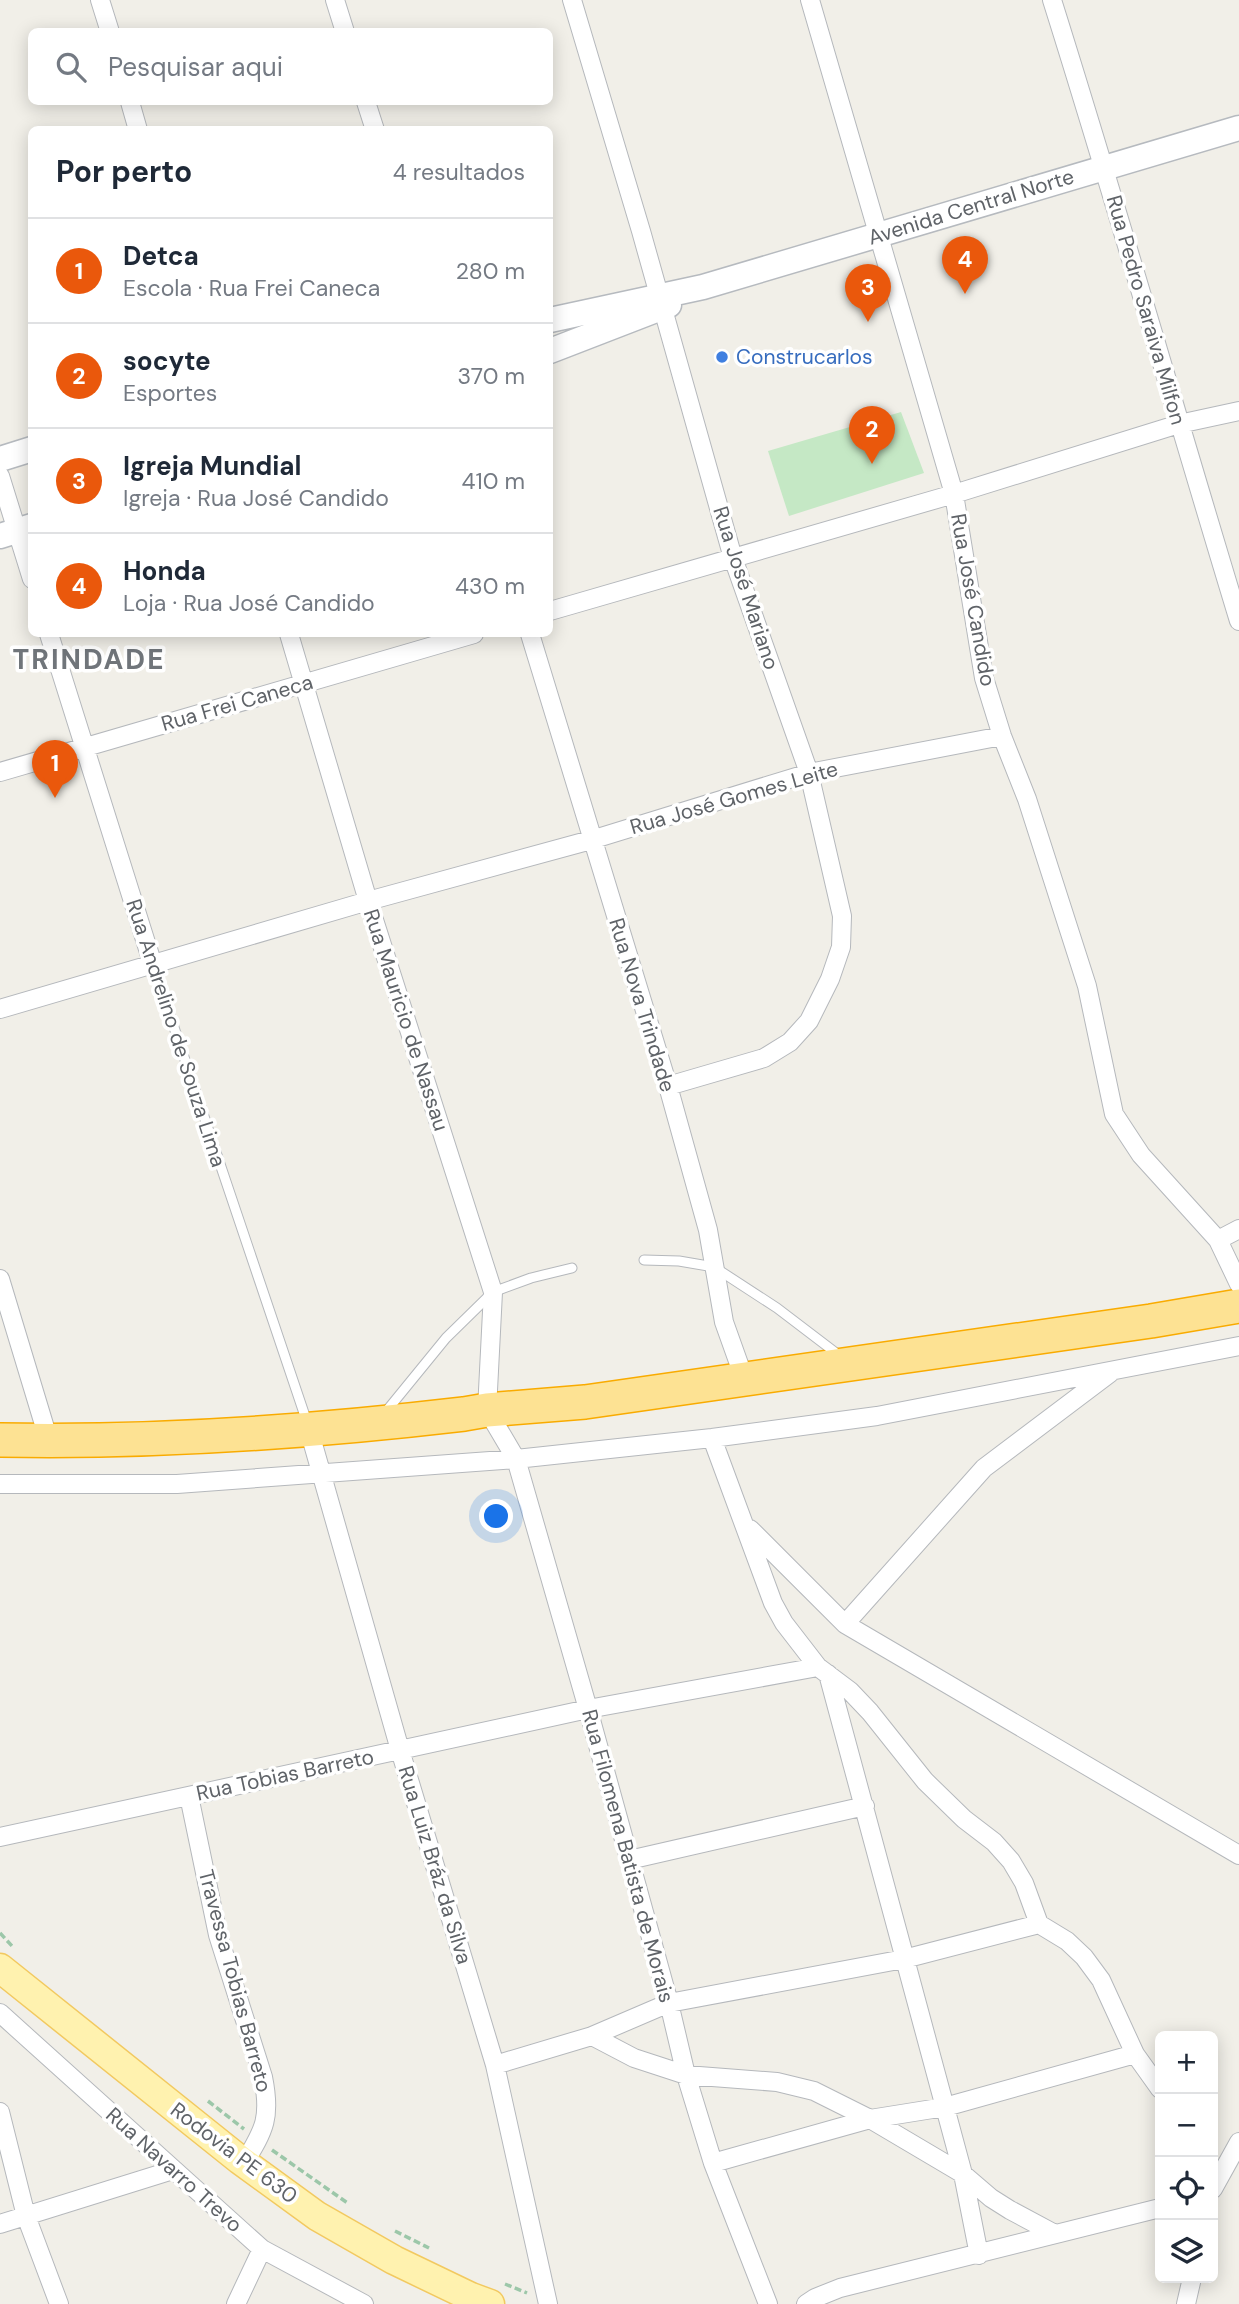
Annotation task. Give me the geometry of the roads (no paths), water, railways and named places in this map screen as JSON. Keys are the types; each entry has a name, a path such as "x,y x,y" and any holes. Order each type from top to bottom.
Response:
{"highway":[{"path":"0,1440 49,1441 309,1430 585,1402 1239,1306"}],"main road":[{"name":"Avenida Central Norte","path":"661,301 1239,128"},
{"path":"553,319 661,301"},
{"path":"553,350 661,301"},
{"path":"0,459 28,450"},
{"name":"Rodovia PE 630","path":"0,1968 244,2163 317,2216 352,2238 460,2292 490,2304"}],"street":[{"path":"100,0 109,28"},
{"path":"335,0 344,28"},
{"name":"Rua José Mariano","path":"572,0 733,558 809,773 842,916 841,947 830,979 809,1021 790,1042 764,1058 668,1086"},
{"name":"Rua José Candido","path":"810,0 954,494 984,678 1002,736 1027,799 1087,986 1114,1114 1141,1155 1218,1240 1239,1284"},
{"name":"Rua Pedro Saraiva Milfon","path":"1052,0 1105,167 1239,621"},
{"path":"131,105 137,126"},
{"path":"367,105 374,126"},
{"path":"553,610 954,494 1179,424 1239,411"},
{"path":"0,477 28,567"},
{"name":"Rua Andrelino de Souza Lima","path":"49,637 153,965"},
{"name":"Rua Mauricio de Nassau","path":"290,637 368,901 493,1292 487,1410"},
{"name":"Rua Frei Caneca","path":"0,772 464,637"},
{"name":"Rua Nova Trindade","path":"531,637 668,1086 708,1230 724,1322 744,1378"},
{"name":"Rua José Gomes Leite","path":"0,1009 368,901 591,840 809,773 1002,736"},
{"path":"1218,1240 1239,1229"},
{"path":"0,1279 49,1441"},
{"path":"0,1485 177,1484 516,1459 712,1438 877,1416 1239,1346"},
{"path":"845,1624 984,1468 1115,1370"},
{"name":"Rua Filomena Batista de Morais","path":"487,1410 516,1459 589,1709 686,2075 713,2163 768,2304"},
{"name":"Rua Luiz Bráz da Silva","path":"309,1430 400,1750 495,2065 551,2303"},
{"path":"712,1438 773,1603 784,1623 823,1671 850,1690 870,1712 925,1781 964,1819 994,1842 1011,1861 1024,1883 1039,1924 1067,1941 1084,1957 1101,1980 1135,2054 1155,2082"},
{"path":"744,1522 845,1624 1239,1856"},
{"path":"823,1671 865,1806 963,2174 979,2255"},
{"name":"Rua Tobias Barreto","path":"0,1837 589,1709 823,1671"},
{"name":"Travessa Tobias Barreto","path":"189,1796 218,1935 268,2101 266,2120 244,2163"},
{"path":"629,1860 865,1806"},
{"path":"495,2065 592,2036 669,2003 904,1959 1039,1924"},
{"name":"Rua Navarro Trevo","path":"0,2013 262,2249 364,2304"},
{"path":"592,2036 634,2058 686,2075 796,2086 814,2091 870,2119 963,2174 991,2198 1053,2233"},
{"path":"713,2163 870,2119 945,2107 1135,2054"},
{"path":"0,2112 26,2216 58,2304"},
{"path":"1218,2171 1239,2142"},
{"path":"0,2224 173,2170"},
{"path":"806,2304 840,2288 1155,2209"},
{"path":"236,2304 262,2249"},
{"path":"1186,2304 1191,2283"}],"lane":[{"name":"Rua Andrelino de Souza Lima","path":"153,965 309,1430"},
{"path":"644,1260 679,1261 714,1267 777,1308 850,1363"},
{"path":"375,1424 446,1338 493,1292 531,1278 572,1268"}],"place":[{"name":"Honda","path":"965,294"},
{"name":"Igreja Mundial","path":"868,322"},
{"name":"Construcarlos","path":"722,357"},
{"name":"socyte","path":"872,464"},
{"name":"Detca","path":"55,798"}],"district":[{"name":"TRINDADE","path":"89,659"}]}
